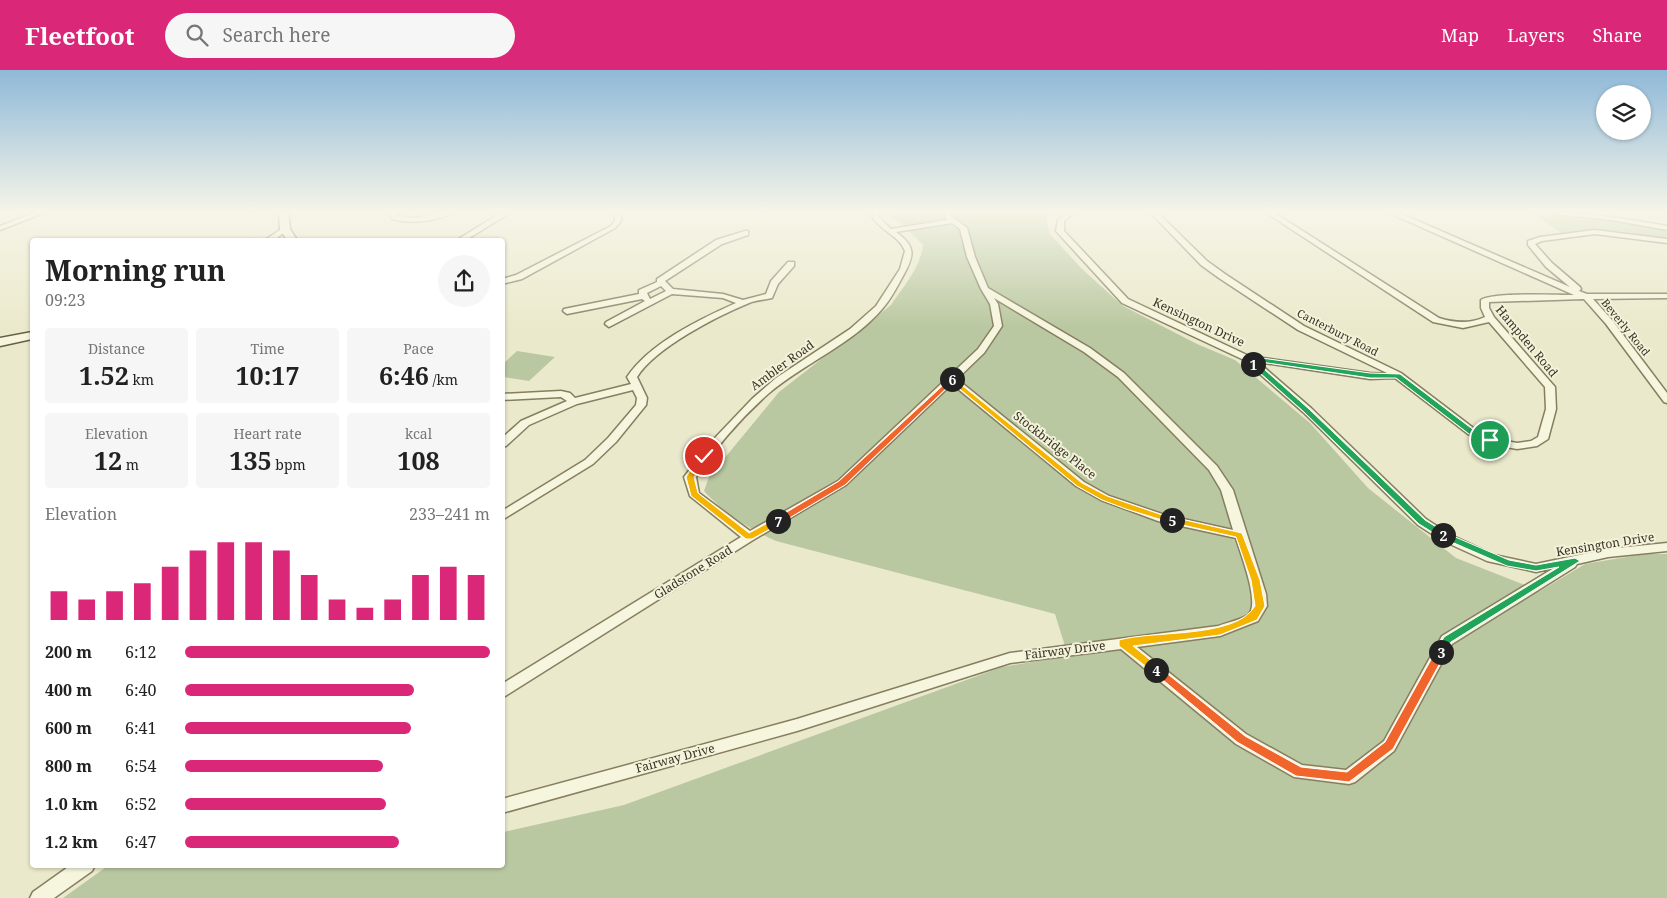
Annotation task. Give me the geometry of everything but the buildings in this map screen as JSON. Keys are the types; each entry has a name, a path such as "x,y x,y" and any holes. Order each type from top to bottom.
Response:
{"street":[{"path":"505,281 519,277 569,251"},
{"path":"662,283 660,281 674,270 705,251"},
{"name":"Ambler Road","path":"749,537 694,494 690,477 704,456 745,410 767,390 851,332 881,306 904,268 910,254 909,251"},
{"path":"969,251 985,289"},
{"name":"Kensington Drive","path":"1078,251 1125,301 1247,358 1306,410 1397,498 1430,527 1478,552 1507,563 1536,568 1617,552 1667,547"},
{"name":"Canterbury Road","path":"1191,251 1222,276 1301,328 1398,376"},
{"path":"1328,251 1436,320 1448,324 1468,326 1490,318"},
{"name":"Beverly Road","path":"1479,251 1586,297 1609,322 1667,400"},
{"path":"1538,251 1549,265 1586,297"},
{"path":"505,514 589,462 612,440 641,405 642,398 632,377 634,370 646,358 741,304 769,296 774,283 791,264"},
{"path":"662,283 671,291"},
{"path":"642,296 644,290 662,283"},
{"name":"Gladstone Road","path":"505,690 749,537 842,483 981,351 998,326 994,304 985,289"},
{"name":"Fairway Drive","path":"505,805 797,725 1010,658 1220,632 1253,618 1260,606 1259,594 1239,535 1227,490 1213,468 1121,375 1086,350 985,289"},
{"path":"609,324 671,291 723,296 738,300 741,304"},
{"path":"567,311 642,296 653,301"},
{"name":"Hampden Road","path":"1398,376 1481,438 1517,446 1539,442 1546,431 1551,409 1550,387 1490,318 1485,308 1484,300 1490,298 1667,296"},
{"path":"0,342 30,336"},
{"path":"1247,358 1370,376 1398,376"},
{"name":"Stockbridge Place","path":"952,379 1080,484 1104,498 1162,518 1239,535"},
{"path":"505,441 525,423 573,402 636,386"},
{"path":"505,397 561,394 568,395 573,402"},
{"path":"1123,643 1241,739 1300,772 1349,777 1389,746 1447,640 1575,561"},
{"path":"40,898 82,868"}],"green space":[{"path":"922,251 1065,251 1081,268 1123,306 1197,344 1235,360 1310,423 1368,488 1456,558 1540,591 1585,564 1644,554 1667,554 1667,898 63,898 105,868 505,868 505,832 624,805 1002,667 1068,656 1055,614 776,541 737,520 704,491 709,477 779,392 891,305 915,269"},
{"path":"517,351 555,357 529,381 505,377 505,362"}],"route":[{"path":"704,456 690,477 694,494 711,510 749,537 842,483 952,379 1080,484 1104,498 1162,518 1239,535 1256,580 1259,594 1260,606 1253,618 1220,632 1123,643 1241,739 1300,772 1349,777 1389,746 1447,640 1575,561 1536,568 1507,563 1491,558 1445,537 1422,522 1306,410 1247,358 1370,376 1398,376 1472,432 1481,438 1490,440"}]}
